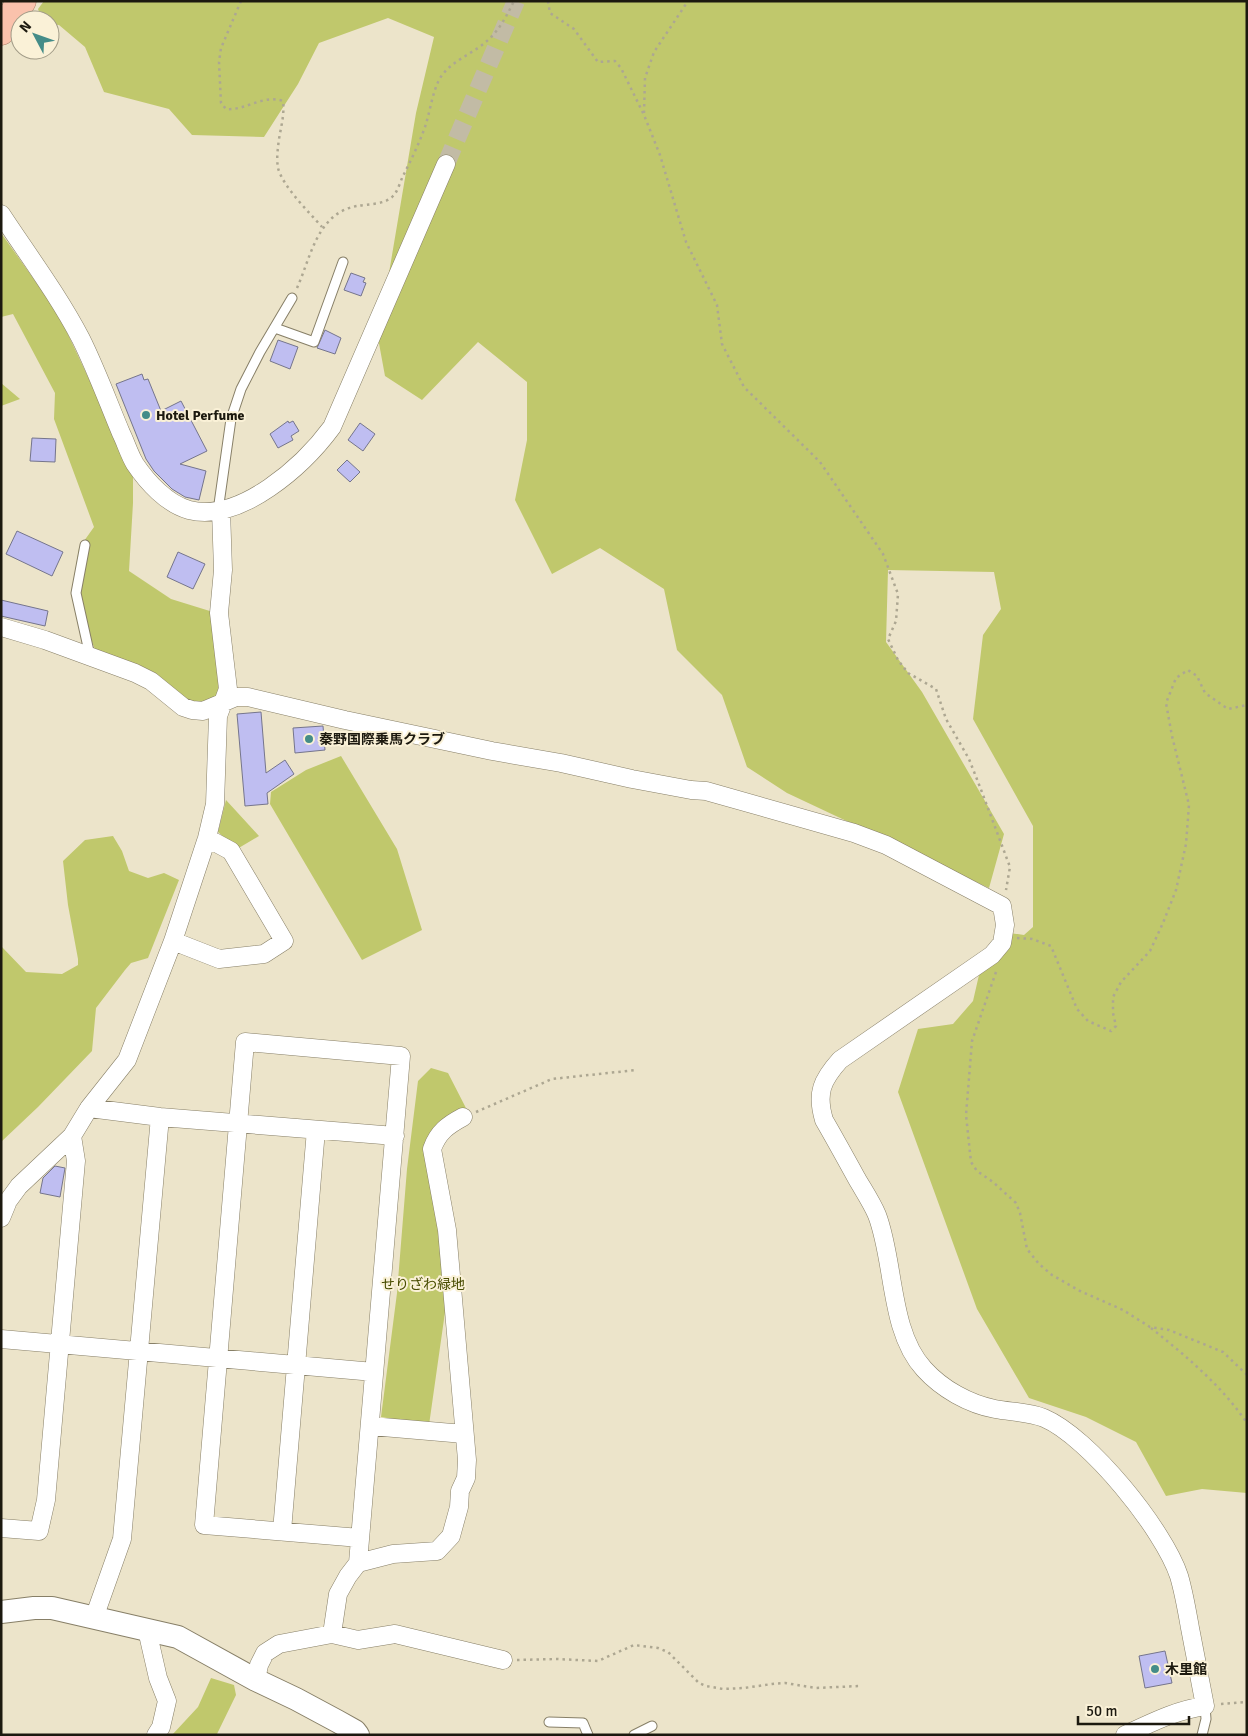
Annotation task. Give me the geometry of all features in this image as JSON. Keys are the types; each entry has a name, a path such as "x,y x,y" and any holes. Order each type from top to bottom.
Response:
{"highway":[{"path":"1,31 22,1"}],"street":[{"path":"1,214 80,339 134,463 157,490 175,504 187,510 199,512 220,511 257,496 275,484 309,455 332,427 446,164"},
{"path":"1,1218 8,1201 19,1186 72,1136 89,1108 127,1060 174,941 207,838 215,804 218,716 228,689 219,613 223,570 220,511"},
{"path":"1,627 45,640 135,673 151,681 183,707 203,711 236,698 248,698 492,752 561,763 706,791 870,839 924,864 1002,906 1005,916 1003,940 992,955 840,1060 824,1080 820,1090 820,1107 824,1120 877,1216 902,1328 913,1355 924,1370 962,1398 992,1408 1043,1418 1062,1428 1095,1456 1123,1487 1145,1516 1168,1552 1184,1593 1205,1706 1172,1714 1125,1735"},
{"path":"174,941 219,959 264,954 284,942 231,851 207,838"},
{"path":"332,1634 338,1594 358,1563 401,1056 245,1042 204,1525 360,1538"},
{"path":"89,1108 160,1117 395,1136"},
{"path":"94,1618 122,1539 160,1117"},
{"path":"358,1563 393,1554 436,1551 451,1536 459,1508 460,1491 466,1478 467,1460 447,1230 432,1149 436,1138 448,1125 463,1117"},
{"path":"282,1531 316,1130"},
{"path":"1,1528 39,1531 46,1500 76,1161 72,1136"},
{"path":"1,1339 374,1372"},
{"path":"371,1426 464,1434"},
{"path":"1,1612 52,1608 178,1637 256,1680 321,1712 355,1731 358,1735"},
{"path":"147,1630 158,1678 167,1700 161,1727 156,1735"},
{"path":"256,1680 258,1665 265,1654 279,1644 332,1634 358,1640 395,1634 503,1660"}],"lane":[{"path":"275,328 314,342 343,262"},
{"path":"220,511 221,487 234,412 241,389 292,298"},
{"path":"85,545 76,592 90,656"},
{"path":"1202,1735 1206,1719 1205,1706"},
{"path":"549,1722 583,1723 588,1735"},
{"path":"634,1735 652,1726"}],"path":[{"path":"241,1 221,48 219,62 221,102 226,109 234,110 261,100 275,98 282,102 284,114 278,148 278,167 282,178 322,227"},
{"path":"292,298 322,227 326,222 351,207 386,201 393,196 421,137 440,79 458,61 488,40 496,31 514,1"},
{"path":"548,1 550,13 574,29 598,62 614,60 621,68 644,115 660,155 686,242 717,305 722,344 744,387 820,462 884,554 898,594 896,621 888,639 898,660 908,673 936,689 946,719 969,759 1010,868 1002,906"},
{"path":"644,115 646,78 654,52 688,1"},
{"path":"1247,705 1228,710 1205,693 1197,676 1188,670 1176,678 1166,703 1189,805 1186,844 1176,890 1150,951 1121,982 1113,997 1116,1026 1111,1031 1105,1029 1088,1021 1077,1009 1051,946 1032,939 1003,940 991,990 972,1041 966,1115 970,1162 977,1171 993,1182 1016,1203 1020,1213 1027,1249 1039,1264 1052,1275 1123,1310 1150,1327 1198,1366 1247,1422"},
{"path":"463,1117 552,1079 636,1070"},
{"path":"1150,1327 1169,1330 1223,1352 1247,1375"},
{"path":"503,1660 558,1659 598,1661 634,1645 658,1648 668,1652 699,1683 706,1686 723,1689 785,1683 816,1688 859,1686"},
{"path":"1205,1706 1247,1702"}],"green space":[{"path":"44,1 1247,1 1247,1493 1202,1489 1166,1496 1136,1442 1086,1417 1029,1398 977,1309 898,1092 918,1029 953,1024 973,1001 982,962 1003,932 1024,935 1033,927 1033,826 973,719 983,635 1001,609 994,572 888,570 886,642 922,692 1004,834 989,888 787,793 747,767 722,695 677,650 664,589 600,548 552,574 515,500 527,440 527,382 478,342 422,400 385,376 378,338 416,113 434,37 388,18 319,43 298,84 264,137 192,135 169,109 104,92 85,47 60,26 60,10 38,9"},
{"path":"1,233 58,313 133,473 129,571 171,599 213,612 219,694 207,704 195,703 177,695 96,652 72,591 79,548 94,527 54,419 55,393 13,314 1,317"},
{"path":"1,383 20,399 1,406"},
{"path":"341,756 397,849 422,930 362,960 270,804 271,792 306,770"},
{"path":"226,800 259,836 237,849 218,832"},
{"path":"113,836 122,851 129,871 148,878 164,873 179,880 148,958 131,963 96,1008 92,1051 1,1142 1,946 26,972 62,974 78,965 63,861 85,840"},
{"name":"せりざわ緑地","path":"431,1068 448,1073 468,1112 434,1134 449,1284 429,1425 381,1417 397,1293 407,1169 418,1081"},
{"path":"211,1678 234,1685 236,1695 217,1734 172,1735 198,1707"}],"building":[{"path":"351,273 365,278 363,282 366,283 361,296 344,290"},
{"path":"325,330 341,338 335,354 317,348"},
{"path":"278,340 298,347 290,369 270,361"},
{"name":"Hotel Perfume","path":"142,374 144,380 148,379 161,411 181,401 207,451 180,464 206,471 199,500 185,497 172,489 154,471 146,459 116,384"},
{"path":"288,421 289,423 293,421 299,431 291,436 293,440 278,448 270,434"},
{"path":"360,423 375,434 363,451 348,440"},
{"path":"32,438 56,439 55,462 30,461"},
{"path":"347,460 360,472 350,482 337,470"},
{"path":"17,531 63,552 52,576 6,554"},
{"path":"178,552 205,564 193,589 167,577"},
{"path":"1,600 48,611 45,626 1,616"},
{"path":"261,712 266,773 285,760 294,774 267,793 268,804 245,806 237,714"},
{"name":"秦野国際乗馬クラブ","path":"323,726 325,750 295,753 293,728"},
{"path":"55,1166 65,1168 60,1197 40,1193 43,1178"},
{"name":"木里館","path":"1165,1651 1172,1683 1145,1688 1139,1656"}],"tunnel":[{"path":"446,164 516,1"}],"place":[{"name":"Hotel Perfume","path":"146,415"},
{"name":"秦野国際乗馬クラブ","path":"309,739"},
{"name":"木里館","path":"1155,1669"}]}
